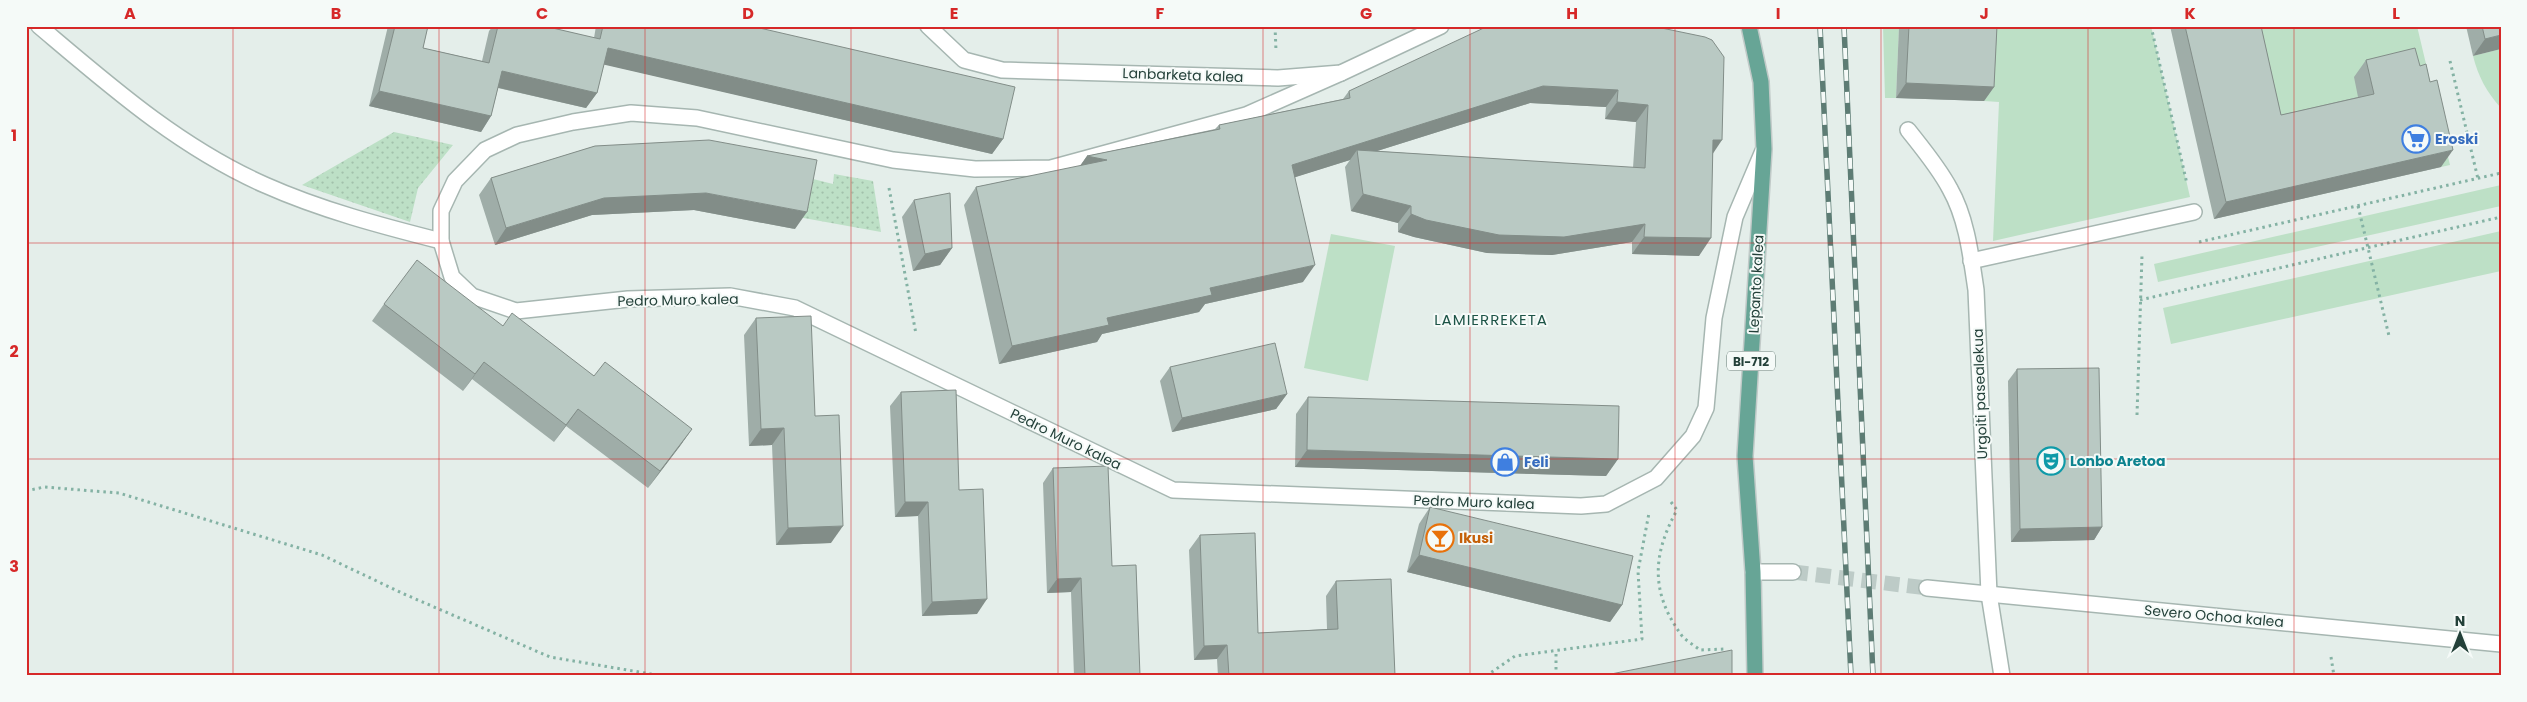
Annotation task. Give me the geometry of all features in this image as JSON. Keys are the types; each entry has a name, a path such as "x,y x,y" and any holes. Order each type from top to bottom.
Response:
{"main road":[{"name":"Lepanto kalea","path":"1750,26 1761,82 1764,148 1745,456 1753,572"},
{"name":"BI-712","path":"1753,572 1755,676"}],"street":[{"path":"39,26 136,108 194,147 256,180 357,219 442,242"},
{"name":"Lanbarketa kalea","path":"928,26 964,60 1002,70 1278,78 1341,73 1441,26"},
{"name":"Pedro Muro kalea","path":"1341,73 1246,114 1051,168 974,170 893,160 698,118 631,113 573,122 517,135 484,150 455,181 440,211 442,242 452,277 472,296 516,312 628,299 730,296 795,308 1173,490 1581,506 1606,504 1656,478 1693,436 1706,408 1714,318 1735,217 1764,148"},
{"name":"Urgoiti pasealekua","path":"1908,130 1951,190 1966,230 1976,290 1988,594 2002,676"},
{"path":"1971,261 2194,212"},
{"path":"1753,572 1793,572"},
{"name":"Severo Ochoa kalea","path":"1927,588 2501,644"}],"path":[{"path":"2151,26 2200,242 2501,173"},
{"path":"2450,61 2478,179"},
{"path":"889,186 915,328"},
{"path":"2358,206 2389,336"},
{"path":"2140,300 2501,217"},
{"path":"2137,415 2142,254"},
{"path":"1656,478 1676,510 1667,527 1657,563 1662,600 1680,635 1700,650 1755,647"},
{"path":"1486,676 1515,656 1642,639 1638,571 1656,478"},
{"path":"26,491 44,487 120,493 322,555 404,594 550,657 663,676"},
{"path":"1556,650 1556,676"}],"green space":[{"path":"1883,26 1899,26 1896,98 1885,98"},
{"path":"1987,26 2151,26 2190,197 1993,241 1999,102 1984,101"},
{"path":"2245,26 2417,26 2450,165 2441,167 2425,97 2270,132"},
{"path":"2501,49 2501,108 2484,84 2473,56"},
{"path":"394,132 453,145 418,188 410,222 302,185"},
{"path":"834,174 873,181 881,232 798,217 805,177 833,184"},
{"path":"2501,185 2501,206 2158,282 2154,264"},
{"path":"2501,231 2501,271 2171,344 2163,308"},
{"path":"1331,234 1395,246 1368,381 1304,368"}],"building":[{"path":"395,26 428,26 423,48 489,63 498,26 544,26 600,39 603,26 751,26 1015,87 1003,139 608,48 597,93 502,71 491,116 379,91"},
{"path":"1488,26 1652,26 1712,40 1724,57 1722,140 1713,140 1711,238 1644,237 1645,224 1564,237 1499,235 1426,220 1411,214 1411,206 1363,194 1357,150 1645,168 1648,105 1617,102 1618,90 1543,86 1292,165 1315,265 1210,288 1212,295 1107,318 1109,325 1012,346 976,187 1107,160 1087,156 1220,129 1219,125 1350,98 1349,91"},
{"path":"1909,26 1997,26 1994,87 1906,83"},
{"path":"2185,26 2261,26 2281,115 2374,94 2366,60 2415,48 2420,66 2426,64 2430,82 2437,80 2453,150 2226,202"},
{"path":"2482,26 2501,26 2501,35 2485,39"},
{"path":"709,140 817,160 807,212 706,193 604,198 506,228 491,178 595,146"},
{"path":"950,193 952,248 925,254 914,200"},
{"path":"417,260 503,326 512,313 594,376 605,362 692,429 660,471 578,409 566,425 484,362 475,374 384,304"},
{"path":"811,316 815,416 839,415 843,526 788,528 784,428 761,429 756,318"},
{"path":"1275,343 1287,394 1182,418 1170,367"},
{"name":"Lonbo Aretoa","path":"2099,368 2102,527 2020,529 2017,369"},
{"path":"956,390 959,490 983,489 987,599 932,602 928,502 905,502 901,392"},
{"path":"1308,397 1619,406 1618,459 1307,450"},
{"path":"1108,466 1112,566 1136,565 1140,676 1085,676 1081,578 1057,579 1053,468"},
{"path":"1430,507 1633,556 1622,605 1419,555"},
{"path":"1255,533 1258,633 1338,629 1336,581 1391,579 1395,676 1229,676 1227,645 1204,646 1200,535"},
{"path":"1732,650 1732,676 1601,676"}],"tunnel":[{"path":"1793,572 1927,588"}],"railway":[{"path":"1820,26 1851,676"},
{"path":"1844,26 1873,676"}],"place":[{"name":"Eroski","path":"2416,139"},
{"name":"Lonbo Aretoa","path":"2051,461"},
{"name":"Feli","path":"1505,462"},
{"name":"Ikusi","path":"1440,538"}],"district":[{"name":"LAMIERREKETA","path":"1491,319"}]}
